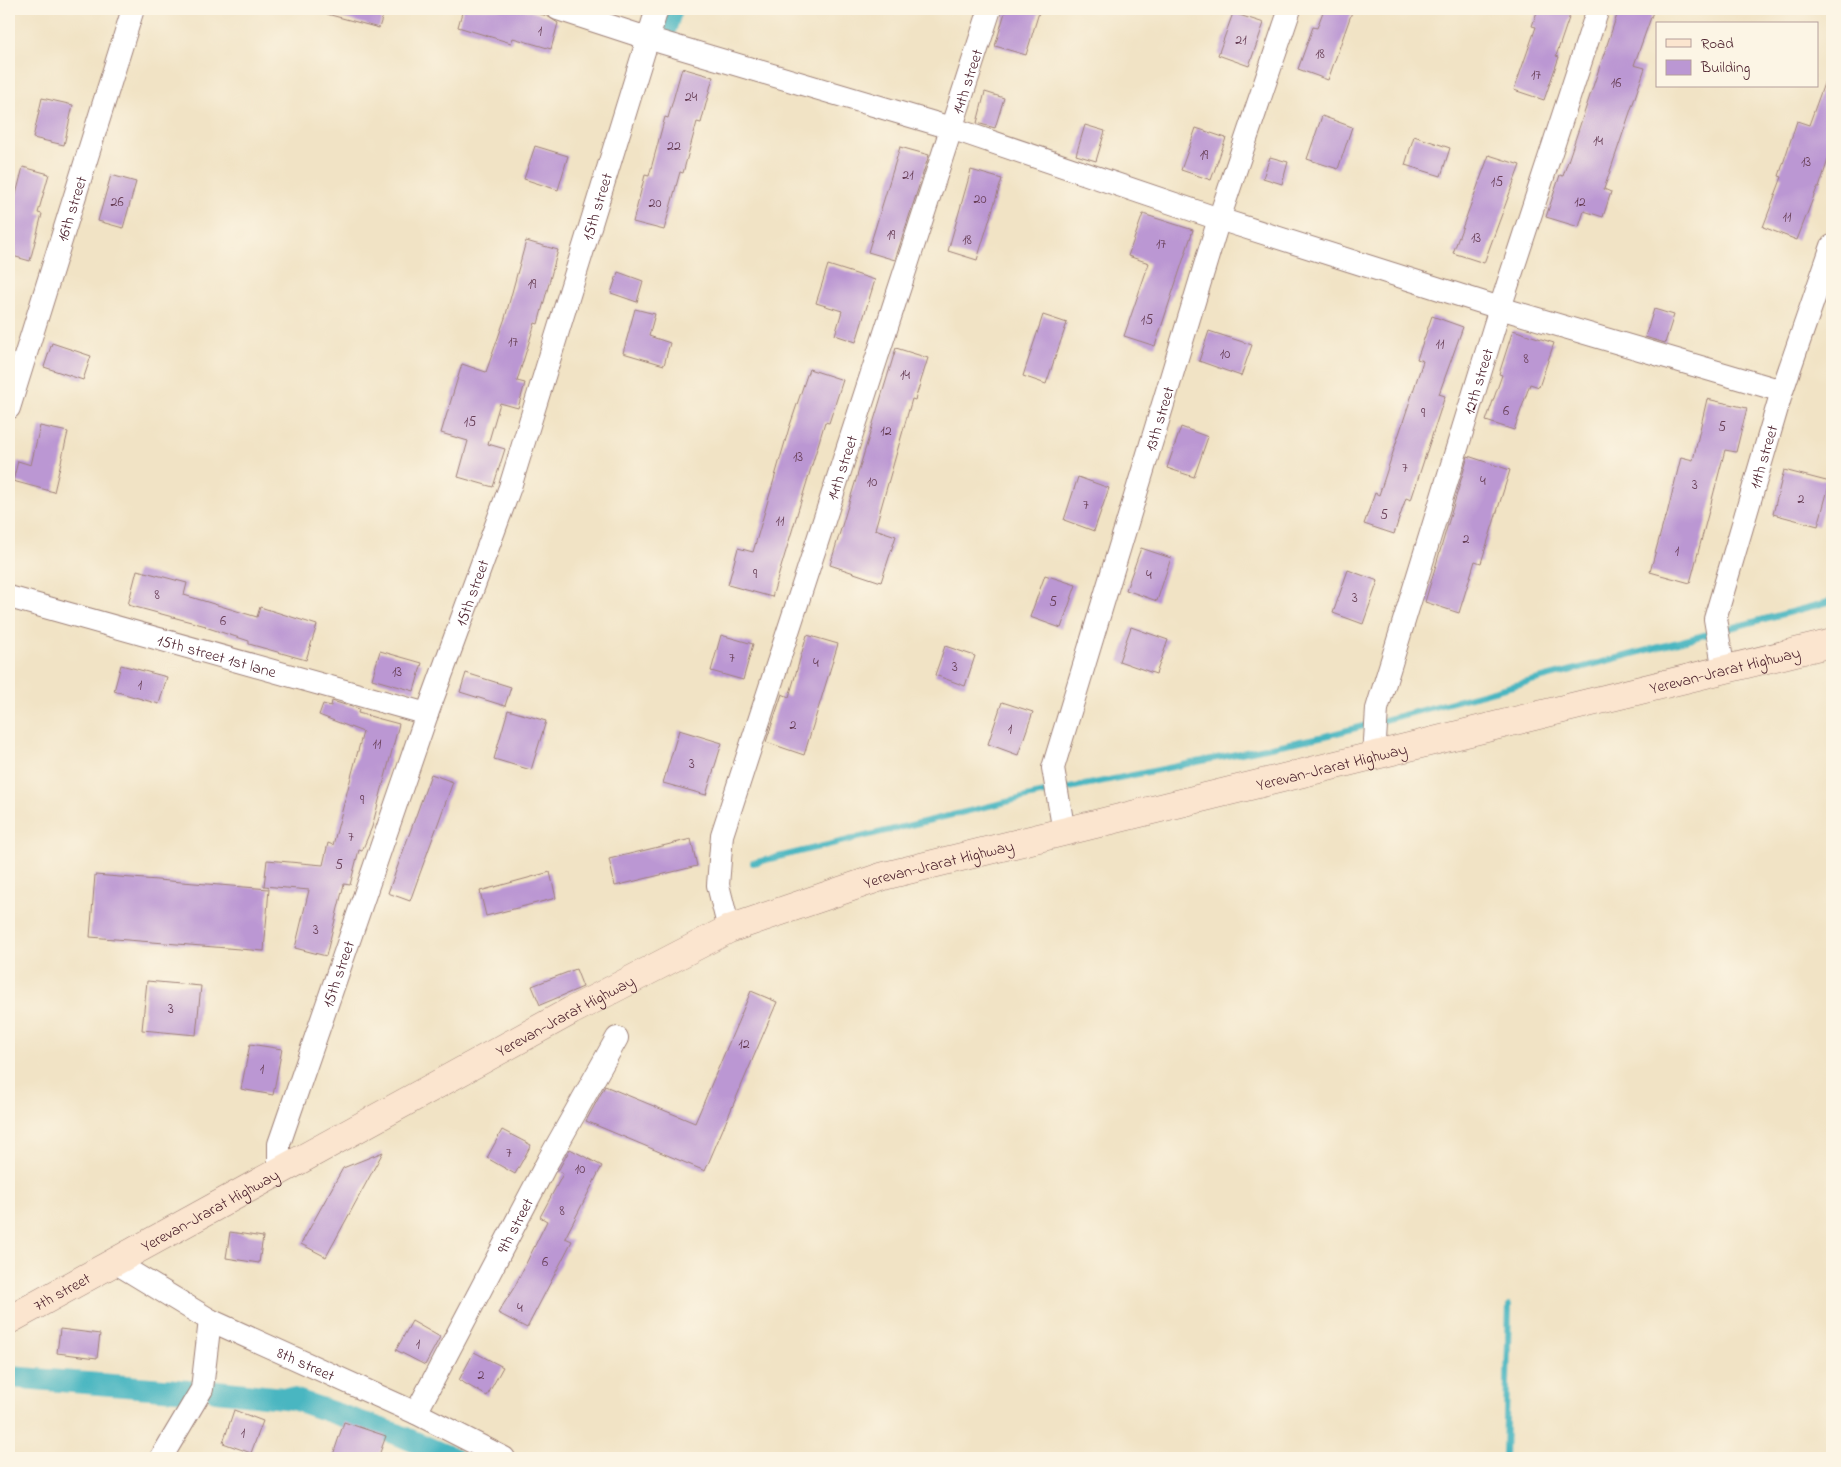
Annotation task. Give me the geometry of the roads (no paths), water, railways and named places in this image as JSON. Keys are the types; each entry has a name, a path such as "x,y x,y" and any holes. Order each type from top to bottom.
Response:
{"main road":[{"name":"Yerevan-Jrarat Highway","path":"112,1261 279,1172 571,1011 729,929 884,876 1064,832 1374,750 1722,664 1832,643"},
{"name":"7th street","path":"9,1320 112,1261"}],"street":[{"name":"16th street","path":"9,408 133,9"},
{"path":"558,9 647,38 951,128 1219,219 1500,308 1782,391"},
{"name":"15th street","path":"279,1172 279,1144 427,714 510,487 657,9"},
{"name":"14th street","path":"729,929 718,885 722,835 990,9"},
{"name":"13th street","path":"1064,832 1053,768 1219,219 1290,9"},
{"name":"12th street","path":"1374,750 1377,710 1500,308 1598,9"},
{"name":"11th street","path":"1722,664 1715,619 1782,391 1832,246"},
{"name":"15th street 1st lane","path":"9,597 427,714"},
{"name":"9th street","path":"416,1412 616,1038"},
{"name":"8th street","path":"112,1261 210,1320 416,1412 504,1458"},
{"path":"161,1458 202,1389 210,1320"}],"waterway":[{"path":"665,30 672,9"},
{"path":"1381,721 1832,601"},
{"path":"753,863 1035,795 1325,736 1371,724"},
{"path":"1505,1458 1509,1305"},
{"path":"9,1377 189,1391"},
{"path":"216,1391 293,1399 399,1435 452,1458"}]}
